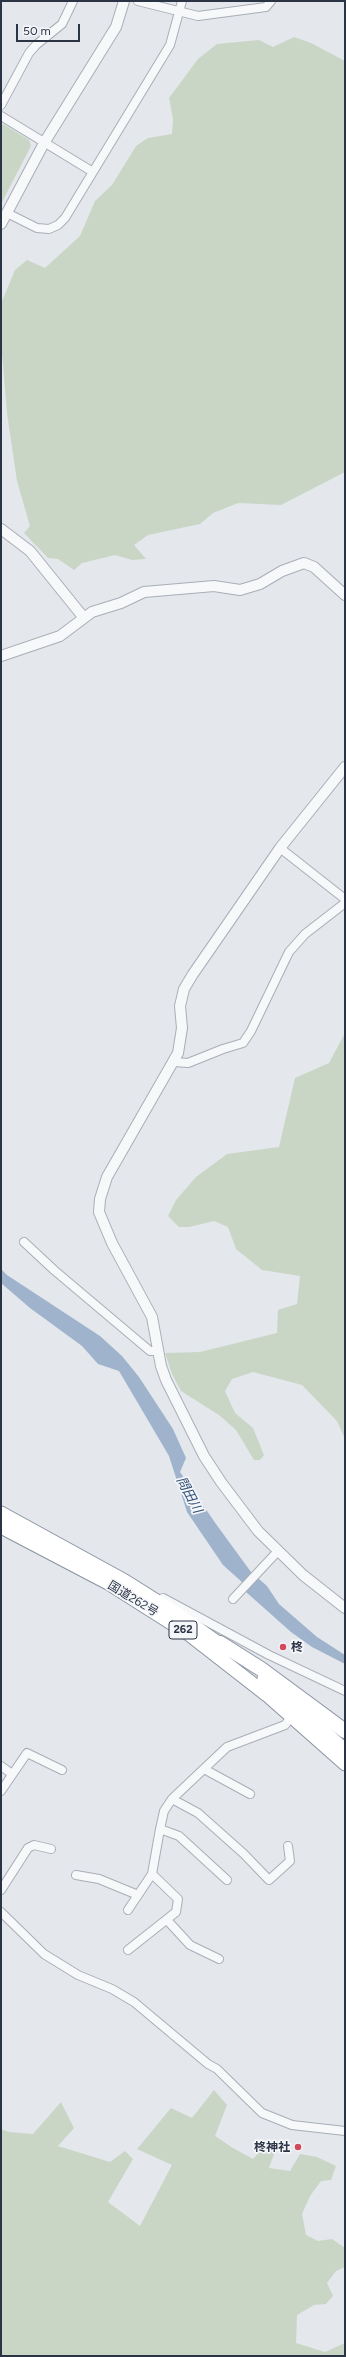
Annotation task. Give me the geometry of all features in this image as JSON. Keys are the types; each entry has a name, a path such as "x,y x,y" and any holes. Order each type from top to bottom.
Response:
{"highway":[{"name":"国道262号","path":"1,1513 147,1594 220,1643 286,1697 345,1750"},
{"name":"国道262号","path":"1,1527 108,1583 152,1610 216,1654 292,1716 345,1764"},
{"path":"220,1643 261,1669 345,1731"}],"street":[{"path":"1,105 29,53 36,45 62,24 73,1"},
{"path":"1,224 44,143 116,27 124,1"},
{"path":"138,1 180,10 198,16 266,7 271,1"},
{"path":"7,213 37,228 49,229 58,225 93,172 170,45 182,1"},
{"path":"1,116 93,172"},
{"path":"1,529 30,551 84,618"},
{"path":"1,656 60,636 100,608 121,603 144,592 214,586 240,590 260,584 282,571 304,562 314,567 345,595"},
{"path":"345,768 280,848 193,974 184,990 180,1006 180,1043 174,1062 107,1177 100,1199 100,1212 105,1228 152,1317 157,1333 158,1351 166,1380 204,1456 240,1508 276,1553 345,1608"},
{"path":"280,848 345,899"},
{"path":"174,1062 188,1063 243,1043 251,1031 289,952 305,934 345,903"},
{"path":"24,1242 54,1270 150,1351 158,1351"},
{"path":"75,1553 269,1655 345,1691"},
{"path":"235,1598 276,1553"},
{"path":"128,1910 152,1874 164,1811 172,1799 227,1747 284,1725 292,1716"},
{"path":"1,1791 27,1753 62,1770"},
{"path":"1,1766 12,1774"},
{"path":"204,1769 250,1794"},
{"path":"172,1799 198,1813 244,1854 269,1880 290,1861 288,1846"},
{"path":"160,1829 179,1836 227,1880"},
{"path":"1,1890 28,1848 34,1845 51,1849"},
{"path":"128,1950 176,1912 178,1899 152,1874"},
{"path":"76,1875 100,1879 138,1895"},
{"path":"2,1916 44,1954 78,1975 112,1989 134,2002 208,2064 217,2069 262,2112 292,2125 345,2131"},
{"path":"167,1920 190,1945 219,1959"}],"green space":[{"path":"294,37 311,43 345,61 345,472 281,505 238,503 213,513 200,524 148,535 134,545 146,559 132,560 115,555 82,563 74,570 58,559 48,558 24,533 30,526 17,481 7,413 1,341 2,301 15,270 27,260 45,268 80,236 95,201 112,185 136,146 148,138 172,134 173,119 169,98 198,59 217,44 259,40 273,47"},
{"path":"3,124 29,140 31,146 1,204 1,127"},
{"path":"345,1033 345,1439 337,1421 302,1385 253,1372 232,1379 225,1391 235,1413 253,1428 264,1455 260,1460 254,1460 236,1430 219,1415 181,1391 172,1374 165,1353 200,1352 277,1333 278,1310 297,1304 300,1276 262,1270 236,1249 228,1227 214,1221 189,1227 179,1227 168,1216 176,1200 196,1177 227,1154 279,1147 295,1078 329,1063"},
{"path":"214,2090 227,2105 215,2136 233,2148 253,2159 263,2148 275,2151 269,2168 290,2171 300,2154 317,2157 336,2166 331,2180 321,2181 310,2196 302,2214 306,2235 318,2241 332,2239 345,2248 345,2267 336,2271 327,2283 333,2296 326,2304 314,2305 297,2315 296,2343 325,2352 345,2343 345,2356 1,2356 1,2129 9,2132 33,2134 61,2102 74,2128 58,2146 110,2162 125,2151 133,2159 108,2202 140,2226 172,2165 137,2149 171,2108 192,2118"}],"water":[{"name":"問田川","path":"1,1269 7,1275 100,1336 122,1356 139,1377 173,1429 186,1458 180,1472 216,1524 251,1572 267,1586 279,1604 317,1637 345,1655 345,1664 312,1647 291,1632 246,1592 243,1583 223,1565 187,1512 169,1456 119,1371 98,1364 82,1346 30,1308 1,1283"}],"place":[{"name":"柊","path":"283,1647"},
{"name":"柊神社","path":"298,2147"}]}
